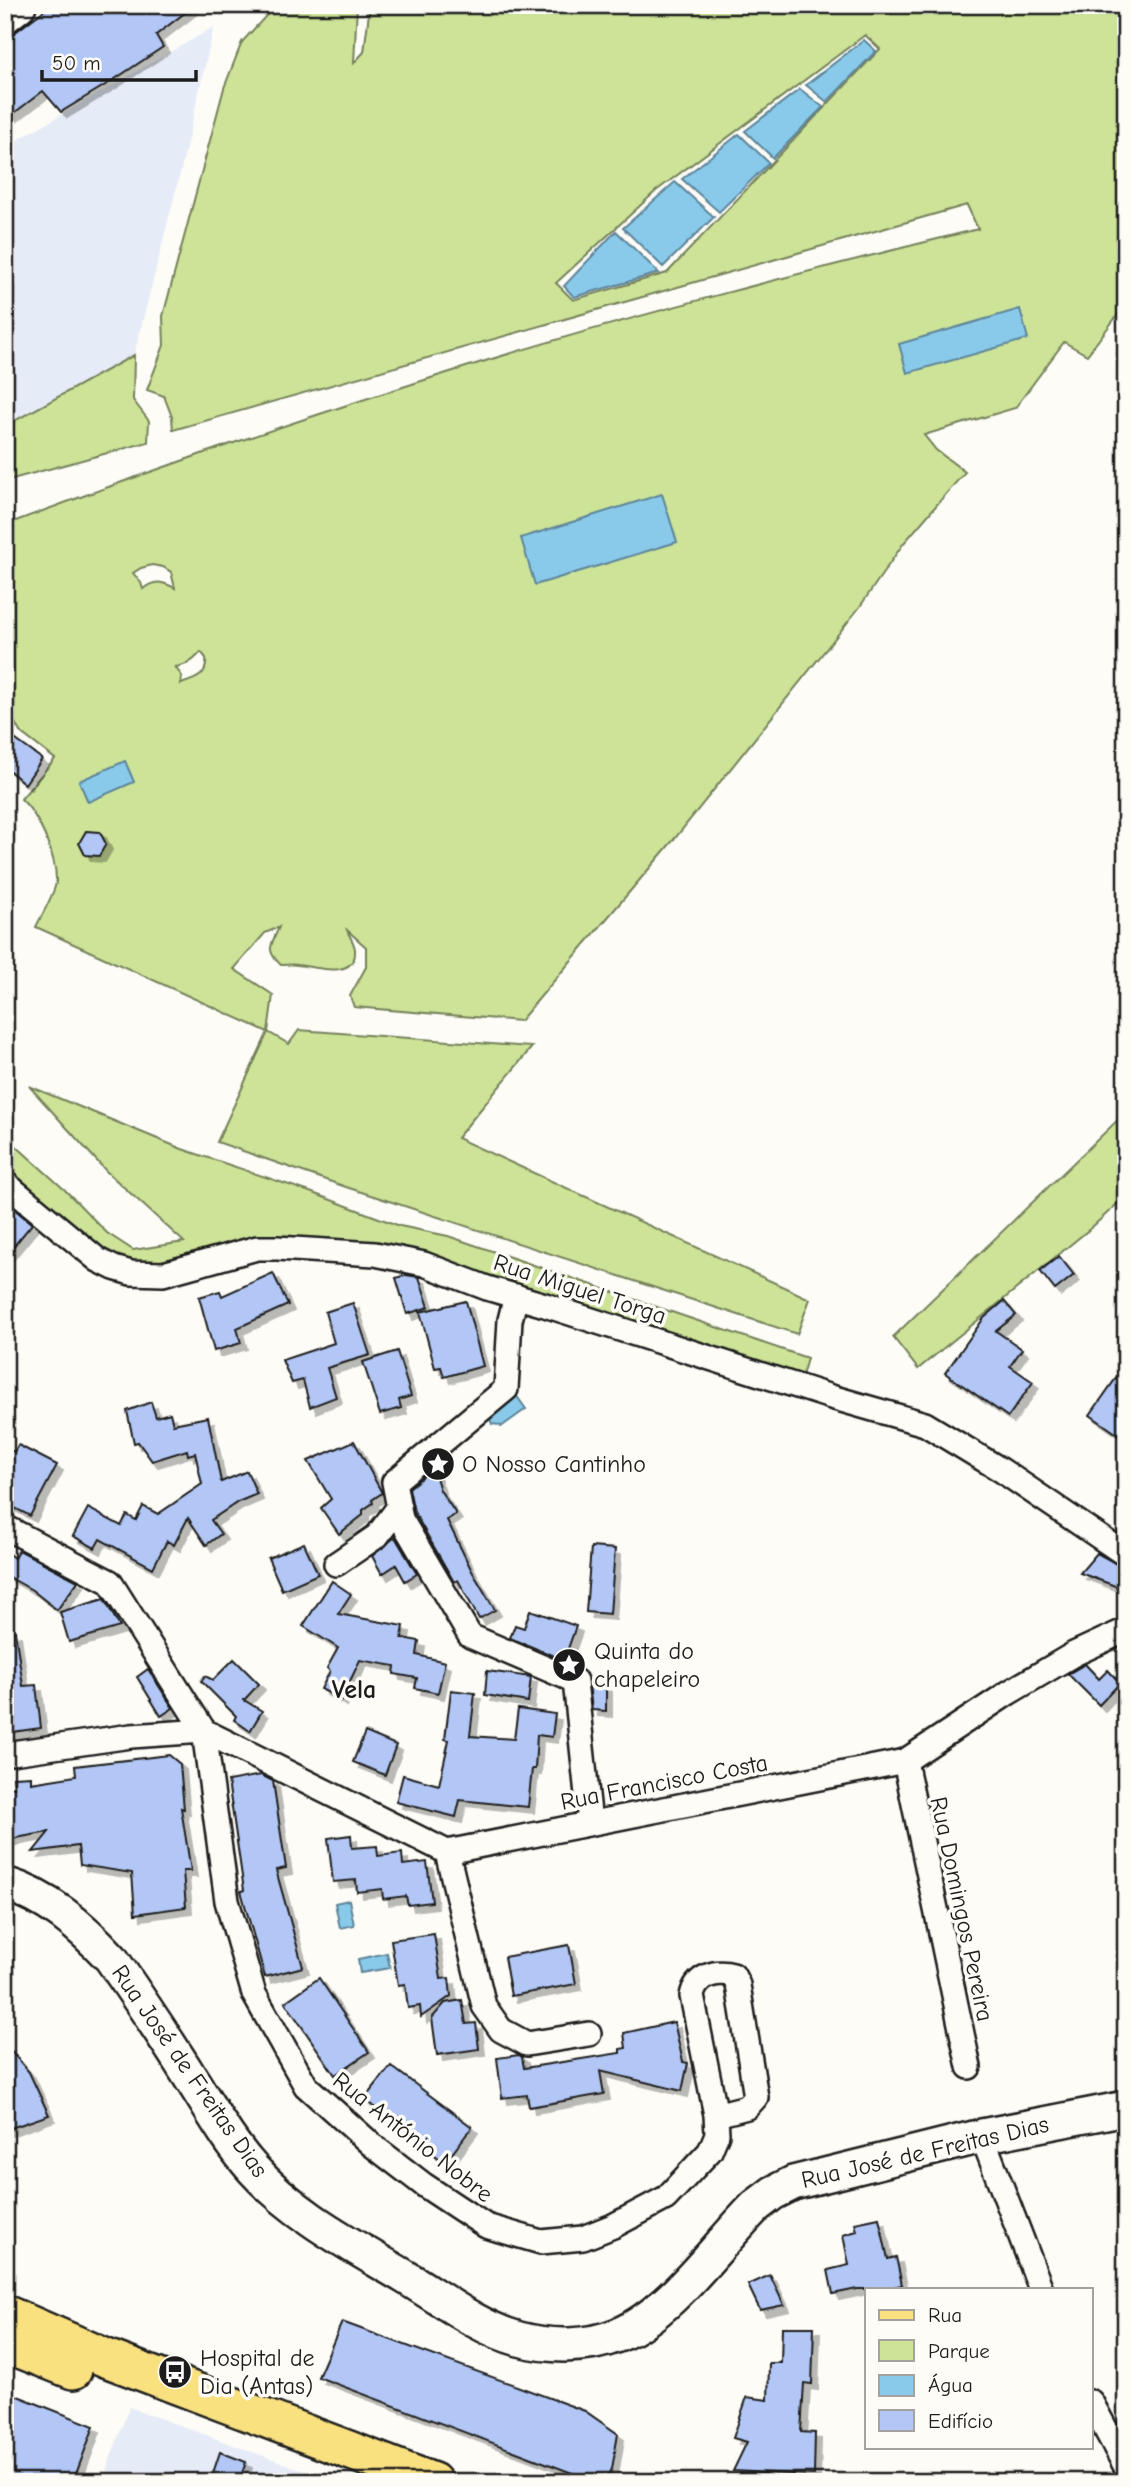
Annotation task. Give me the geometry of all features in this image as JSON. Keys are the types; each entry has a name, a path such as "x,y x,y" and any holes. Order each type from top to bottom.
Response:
{"main road":[{"path":"5,16 19,5"},
{"name":"Rua José de Freitas Dias","path":"5,1884 47,1902 86,1932 111,1958 244,2159 274,2190 329,2230 447,2303 487,2327 517,2338 557,2345 595,2341 618,2335 664,2304 737,2226 774,2193 793,2182 982,2136 1126,2108"},
{"path":"5,2314 106,2358 433,2482"},
{"path":"5,2343 367,2482"}],"street":[{"name":"Rua Miguel Torga","path":"5,1182 98,1260 131,1273 163,1274 257,1248 309,1249 398,1258 831,1397 925,1424 1001,1470 1126,1555"},
{"path":"516,1297 510,1321 506,1389 394,1482 401,1518 470,1636 575,1681 590,1824"},
{"path":"336,1564 377,1536 399,1507"},
{"path":"5,1527 110,1582 204,1731"},
{"name":"Rua Francisco Costa","path":"447,1853 905,1761 1074,1654 1126,1630"},
{"path":"5,1754 131,1736 204,1731 447,1853 484,2006 501,2030 527,2044 589,2034"},
{"name":"Rua António Nobre","path":"204,1731 226,1901 254,1994 306,2086 372,2145 424,2185 486,2226 541,2242 583,2238 613,2226 666,2198 710,2151 717,2134 716,2115 692,1996 694,1986 719,1971 733,1975 738,1985 756,2097 747,2108 716,2115"},
{"name":"Rua Domingos Pereira","path":"905,1761 969,2067"},
{"path":"982,2136 1041,2288"},
{"path":"1092,2404 1126,2467"}],"shaded area":[{"path":"214,27 134,355 5,426 5,147"},
{"path":"129,2407 325,2478 324,2482 102,2482"}],"green space":[{"path":"276,5 357,5 354,63 364,52 370,5 1126,5 1126,304 1087,355 1064,342 1015,408 924,435 936,450 965,472 903,544 859,608 676,837 520,1021 354,1007 350,996 366,967 366,947 347,930 355,947 354,959 349,965 333,970 281,965 271,951 279,927 265,933 234,969 273,995 268,1032 36,927 53,892 56,872 40,826 21,799 55,759 20,732 5,705 5,525 242,440 482,362 667,309 978,229 967,205 173,430 172,417 164,396 147,390 164,345 163,316 224,88 242,42","holes":["865,35 880,49 667,273 573,300 556,283 656,191","152,565 163,567 171,572 175,588 159,582 143,589 133,573","201,652 206,658 205,669 196,678 181,684 182,676 175,667 193,660"]},
{"path":"134,355 133,400 149,421 148,442 5,481 5,426"},
{"path":"299,1030 532,1047 457,1138 810,1299 797,1334 346,1187 217,1142 268,1032 289,1044"},
{"path":"29,1086 182,1149 400,1226 448,1236 807,1358 801,1380 376,1246 163,1268 113,1260 5,1171 5,1136 65,1190 107,1233 133,1250 184,1242 106,1171"},
{"path":"1126,1112 1126,1196 1091,1228 918,1369 893,1337"}],"water":[{"path":"864,40 876,51 827,102 806,85"},
{"path":"800,89 823,107 773,158 745,131"},
{"path":"739,134 769,163 719,212 682,179"},
{"path":"675,182 714,217 663,267 623,228"},
{"path":"616,231 659,273 574,297 564,286"},
{"path":"1020,309 1028,339 907,373 899,344"},
{"path":"662,494 677,542 535,585 521,538"},
{"path":"125,761 134,782 88,802 79,781"},
{"path":"516,1395 526,1409 501,1427 492,1424 492,1413"},
{"path":"349,1900 354,1925 340,1928 335,1903"},
{"path":"387,1953 390,1968 360,1973 358,1959"}],"building":[{"path":"51,5 195,5 156,35 163,47 61,112 43,91 5,120 5,40"},
{"path":"5,732 42,759 25,784 5,767"},
{"path":"86,831 100,832 106,844 99,856 85,855 79,843"},
{"path":"5,1201 32,1224 5,1257"},
{"path":"1059,1256 1074,1275 1055,1290 1040,1271"},
{"path":"273,1273 288,1305 237,1328 241,1343 214,1351 199,1297 220,1291 222,1296"},
{"path":"406,1275 419,1277 429,1307 407,1314 396,1278"},
{"path":"466,1301 483,1366 444,1377 441,1367 435,1368 420,1312"},
{"path":"1004,1301 1016,1315 996,1331 1022,1349 1010,1366 1033,1382 1008,1417 945,1373 984,1318"},
{"path":"353,1303 370,1355 327,1368 336,1397 310,1407 303,1380 292,1383 282,1360 334,1343 325,1312"},
{"path":"397,1351 411,1396 399,1400 401,1408 380,1414 363,1362"},
{"path":"1126,1364 1126,1440 1090,1415"},
{"path":"151,1402 156,1417 170,1413 173,1424 208,1417 221,1482 247,1471 257,1494 238,1502 211,1520 221,1534 206,1545 188,1518 174,1545 167,1541 153,1568 100,1539 95,1548 73,1536 88,1508 121,1526 127,1515 136,1520 143,1506 158,1514 202,1484 195,1453 188,1455 187,1450 152,1461 138,1442 134,1443 127,1411"},
{"path":"354,1441 382,1493 363,1510 363,1515 339,1534 321,1508 331,1499 308,1461"},
{"path":"18,1445 57,1465 30,1516 5,1503 5,1447 14,1452"},
{"path":"433,1468 440,1490 456,1514 447,1520 495,1610 479,1619 458,1580 454,1582 414,1512 409,1488"},
{"path":"395,1537 417,1574 405,1581 396,1565 382,1574 372,1556"},
{"path":"304,1543 318,1574 282,1590 268,1558"},
{"path":"591,1547 615,1549 610,1614 586,1612"},
{"path":"19,1550 78,1581 57,1610 32,1590 5,1575 5,1551 14,1558"},
{"path":"1097,1553 1126,1569 1126,1590 1080,1573"},
{"path":"332,1581 351,1594 338,1614 404,1626 402,1638 419,1641 417,1655 445,1662 438,1693 415,1688 417,1678 394,1674 395,1666 360,1660 341,1700 321,1689 330,1671 327,1668 338,1648 303,1626"},
{"path":"104,1599 120,1627 69,1642 60,1612"},
{"path":"530,1610 576,1626 564,1660 510,1638 515,1625 524,1628"},
{"path":"15,1631 23,1686 36,1685 41,1728 5,1733 5,1632"},
{"path":"234,1659 259,1684 244,1700 262,1711 250,1731 234,1720 236,1716 201,1681 205,1676 213,1680"},
{"path":"1085,1664 1099,1679 1108,1670 1120,1683 1099,1705 1068,1674"},
{"path":"148,1669 173,1708 161,1716 137,1677"},
{"path":"487,1671 531,1677 528,1702 485,1695"},
{"path":"589,1684 606,1686 606,1711 592,1710"},
{"path":"451,1690 475,1693 470,1736 514,1739 518,1709 555,1714 552,1737 537,1735 535,1769 532,1769 528,1807 460,1800 456,1817 396,1802 403,1775 439,1785 449,1740 445,1739"},
{"path":"365,1732 396,1745 385,1775 353,1762"},
{"path":"169,1755 180,1764 184,1809 181,1808 191,1871 183,1871 186,1907 135,1914 132,1873 80,1865 78,1846 33,1852 49,1832 5,1840 5,1788 14,1787 13,1777 31,1776 31,1783 76,1776 75,1766"},
{"path":"261,1775 273,1781 286,1868 276,1870 303,1967 265,1977 241,1891 244,1890 228,1781"},
{"path":"351,1835 352,1848 377,1846 378,1856 402,1853 403,1865 427,1862 432,1902 408,1905 406,1896 383,1899 382,1889 357,1892 356,1880 333,1882 328,1838"},
{"path":"434,1934 441,1979 449,1978 451,1996 421,2017 420,2006 408,2008 405,1984 398,1985 391,1940"},
{"path":"569,1945 576,1984 511,1996 504,1957"},
{"path":"319,1978 369,2052 335,2075 285,2002"},
{"path":"462,2000 466,2024 476,2023 479,2049 437,2055 432,2018 445,2003"},
{"path":"674,2022 683,2062 688,2063 682,2091 600,2071 604,2094 529,2107 527,2095 502,2098 497,2058 519,2055 524,2068 620,2053 620,2049 626,2048 624,2033"},
{"path":"5,2044 29,2072 49,2115 5,2130"},
{"path":"391,2066 472,2127 445,2163 364,2099"},
{"path":"879,2218 888,2259 896,2257 902,2285 833,2294 828,2270 849,2265 843,2235 857,2231 855,2223"},
{"path":"770,2275 784,2305 760,2310 748,2285"},
{"path":"342,2322 585,2411 618,2434 612,2469 606,2482 596,2482 318,2377"},
{"path":"782,2327 814,2327 812,2384 804,2383 801,2432 815,2433 814,2475 733,2471 747,2442 733,2438 747,2397 768,2400 769,2363 781,2363"},
{"path":"5,2391 94,2426 73,2482 22,2482 5,2475"},
{"path":"220,2452 246,2462 239,2482 210,2482"}],"place":[{"name":"O Nosso Cantinho","path":"438,1464"},
{"name":"Quinta do chapeleiro","path":"569,1665"},
{"name":"Hospital de Dia (Antas)","path":"175,2372"}],"district":[{"name":"Vela","path":"354,1689"}]}
